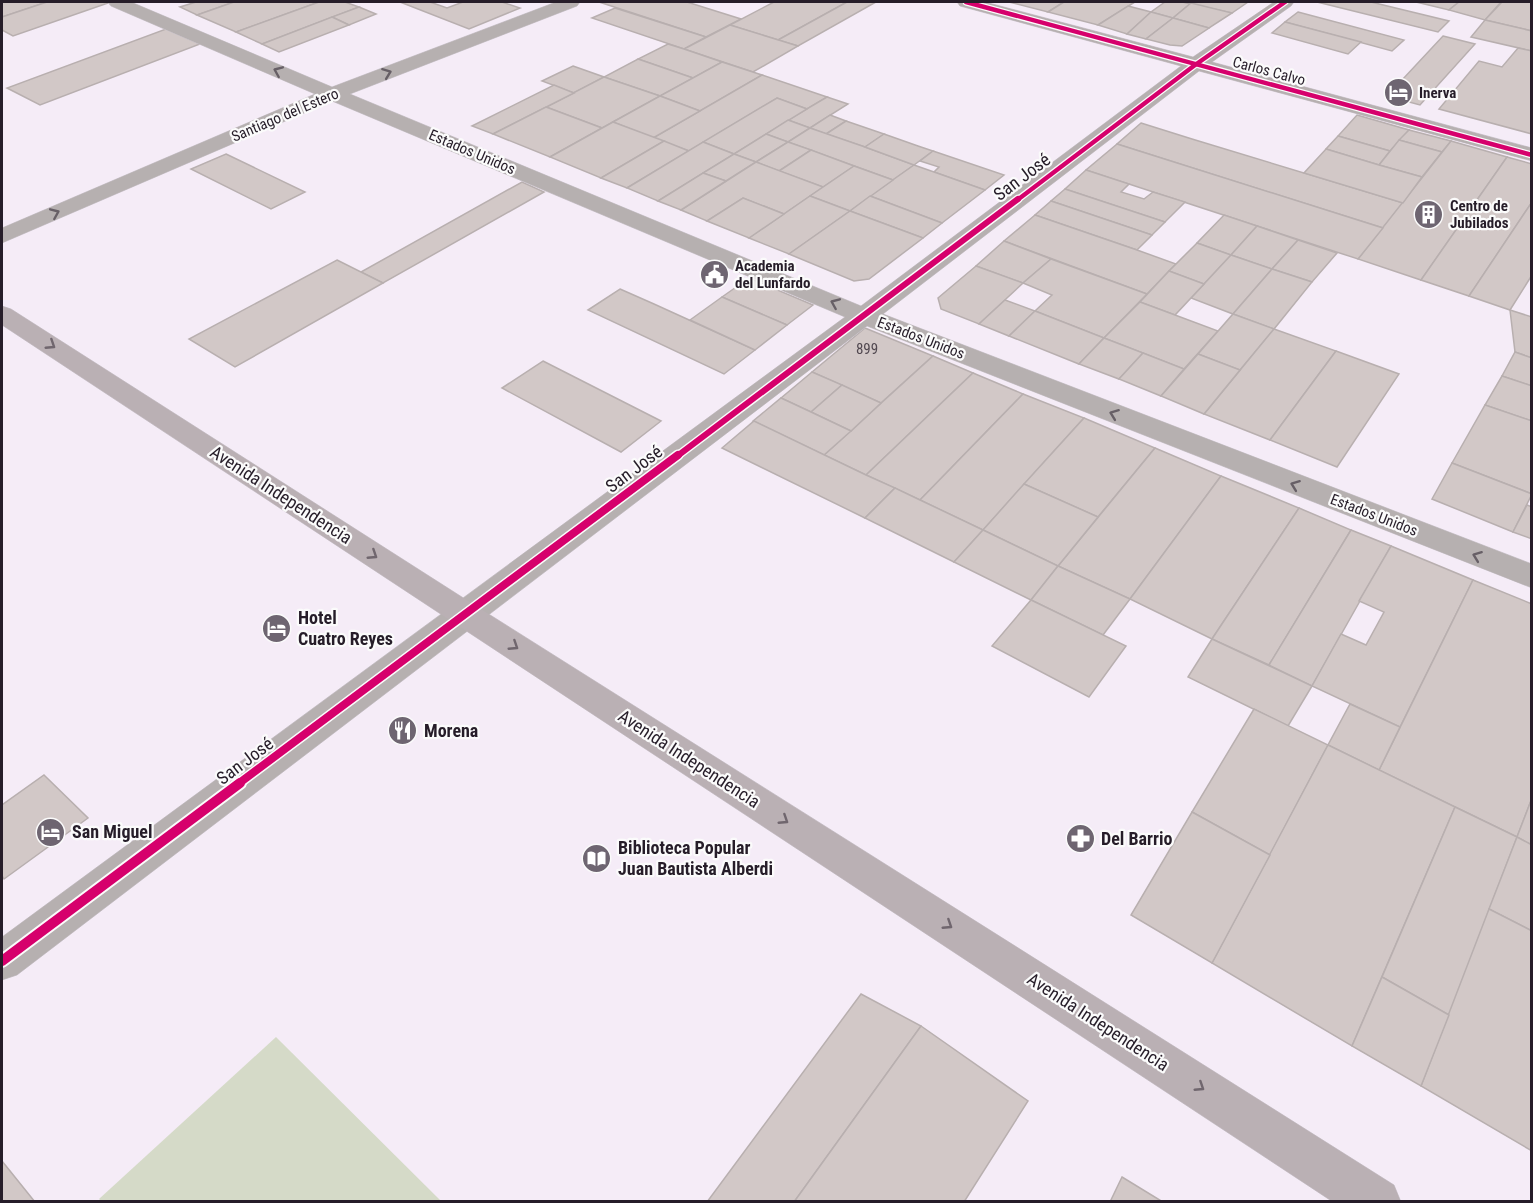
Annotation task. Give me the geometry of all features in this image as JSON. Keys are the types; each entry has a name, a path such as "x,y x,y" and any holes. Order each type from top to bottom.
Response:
{"main road":[{"name":"Avenida Independencia","path":"2,314 464,615 1377,1202"}],"street":[{"name":"Estados Unidos","path":"117,2 864,316 1532,577"},
{"name":"Santiago del Estero","path":"2,236 332,94 571,2"},
{"name":"Carlos Calvo","path":"966,2 1532,155"},
{"name":"San José","path":"2,961 864,316 1195,65 1284,2"}],"green space":[{"path":"276,1037 441,1201 101,1201 99,1199"}],"building":[{"path":"2,2 47,2 2,17"},
{"path":"47,2 108,3 13,36 2,30 2,17"},
{"path":"196,2 234,2 197,15 180,7"},
{"path":"234,2 319,2 236,32 197,15"},
{"path":"319,2 345,2 359,7 262,44 236,32"},
{"path":"400,2 430,2 447,8 463,2 502,2 520,8 469,29"},
{"path":"599,2 687,2 741,19 706,37"},
{"path":"774,2 847,2 778,40 730,25"},
{"path":"847,2 876,2 798,46 778,40"},
{"path":"1009,2 1064,2 1048,12"},
{"path":"1064,2 1135,2 1098,25 1048,12"},
{"path":"1165,2 1191,3 1173,18 1151,12"},
{"path":"1182,2 1248,2 1232,13"},
{"path":"1317,2 1371,2 1449,21 1438,32"},
{"path":"1416,2 1459,2 1449,10"},
{"path":"1459,2 1501,2 1485,20 1449,10"},
{"path":"1502,2 1532,2 1532,31 1485,20"},
{"path":"1191,3 1232,13 1209,28 1173,18"},
{"path":"1128,6 1151,12 1127,34 1098,25"},
{"path":"359,7 376,14 349,25 332,17"},
{"path":"615,8 706,37 684,49 592,18"},
{"path":"1151,12 1173,18 1146,39 1127,34"},
{"path":"1298,12 1404,40 1392,51 1285,22"},
{"path":"332,17 349,25 279,52 262,44"},
{"path":"1173,18 1209,28 1182,46 1146,39"},
{"path":"1485,20 1532,31 1532,51 1471,37"},
{"path":"1285,22 1361,42 1348,54 1272,33"},
{"path":"730,25 798,46 753,72 684,49"},
{"path":"166,29 200,44 40,105 7,88"},
{"path":"1443,36 1475,44 1420,105 1387,96"},
{"path":"668,44 722,62 693,78 638,59"},
{"path":"1518,48 1532,51 1532,134 1439,109 1479,61 1502,67"},
{"path":"638,59 693,78 660,96 604,77"},
{"path":"722,62 762,75 700,111 660,96"},
{"path":"573,66 604,77 574,93 542,81"},
{"path":"762,75 827,97 807,109 777,98 689,151 653,138"},
{"path":"604,77 660,96 602,128 546,107"},
{"path":"554,85 574,93 493,134 472,126"},
{"path":"660,96 700,111 653,138 613,122"},
{"path":"827,97 848,104 810,128 788,120"},
{"path":"777,98 807,109 734,154 703,142"},
{"path":"546,107 602,128 550,157 493,134"},
{"path":"830,115 846,121 826,134 810,128"},
{"path":"1357,115 1409,130 1390,151 1338,136"},
{"path":"788,120 810,128 788,142 766,134"},
{"path":"846,121 884,134 865,147 826,134"},
{"path":"613,122 664,141 601,178 550,157"},
{"path":"1141,123 1403,203 1383,228 1117,144"},
{"path":"810,128 914,165 893,180 788,142"},
{"path":"1409,130 1451,141 1442,152 1399,140"},
{"path":"766,134 788,142 756,162 734,154"},
{"path":"884,134 933,151 914,165 865,147"},
{"path":"1338,136 1390,151 1379,165 1326,149"},
{"path":"1399,140 1442,152 1422,177 1379,165"},
{"path":"664,141 689,151 627,188 601,178"},
{"name":"Centro de Jubilados","path":"1451,141 1507,157 1421,280 1358,259"},
{"path":"703,142 734,154 658,201 627,188"},
{"path":"788,142 811,150 779,171 756,162"},
{"path":"1117,144 1383,228 1358,259 1086,170"},
{"path":"1326,149 1422,177 1403,203 1304,173"},
{"path":"811,150 854,166 823,187 779,171"},
{"path":"933,151 1004,175 985,190 934,172 939,167 920,161"},
{"path":"226,154 305,192 271,209 191,169"},
{"path":"734,154 756,162 726,181 703,173"},
{"path":"1507,157 1532,164 1532,202 1469,296 1421,280"},
{"path":"756,162 823,187 784,214 743,198 707,221 681,210"},
{"path":"914,165 985,190 942,223 870,196"},
{"path":"854,166 893,180 850,211 810,196"},
{"path":"1086,170 1129,184 1121,192 1144,199 1153,192 1185,202 1165,222 1065,189"},
{"path":"703,173 726,181 681,210 658,201"},
{"path":"522,182 544,192 383,283 361,272"},
{"path":"1065,189 1165,222 1152,235 1051,201"},
{"path":"810,196 850,211 789,254 749,238"},
{"path":"870,196 942,223 923,238 850,211"},
{"path":"743,198 784,214 749,238 707,221"},
{"path":"1051,201 1152,235 1137,250 1035,215"},
{"path":"1532,202 1532,275 1510,310 1469,296"},
{"path":"850,211 923,238 869,279 854,281 789,254"},
{"path":"1035,215 1176,264 1147,294 1004,241"},
{"path":"1224,215 1257,226 1231,255 1197,243"},
{"path":"1257,226 1298,240 1272,269 1231,255"},
{"path":"1298,240 1337,253 1312,282 1272,269"},
{"path":"1004,241 1051,259 1023,283 976,266"},
{"path":"1197,243 1231,255 1204,284 1169,271"},
{"path":"1231,255 1272,269 1233,314 1191,298"},
{"path":"1051,259 1147,294 1104,338 1035,311 1052,295 1023,283"},
{"path":"337,260 383,283 235,367 189,339"},
{"path":"976,266 1023,283 979,324 941,309 938,298"},
{"path":"1272,269 1312,282 1274,329 1233,314"},
{"path":"1169,271 1204,284 1175,315 1140,302"},
{"path":"749,278 813,305 787,325 722,297"},
{"path":"620,289 755,350 724,374 588,310"},
{"path":"722,297 787,325 755,350 690,320"},
{"path":"1005,300 1035,311 1009,336 979,324"},
{"path":"1140,302 1218,331 1184,369 1104,338"},
{"path":"1510,310 1532,317 1532,358 1515,352"},
{"path":"1035,311 1104,338 1079,364 1009,336"},
{"path":"1233,314 1274,329 1240,370 1198,354"},
{"path":"865,328 933,356 881,403 812,372"},
{"path":"1274,329 1336,351 1270,440 1204,414"},
{"path":"1104,338 1143,353 1119,379 1079,364"},
{"path":"1336,351 1399,374 1337,467 1270,440"},
{"path":"1515,352 1532,358 1532,386 1502,376"},
{"path":"1143,353 1184,369 1161,396 1119,379"},
{"path":"1198,354 1240,370 1204,414 1161,396"},
{"path":"933,356 973,373 866,475 824,455"},
{"path":"543,361 661,421 621,452 502,388"},
{"path":"812,372 842,385 811,412 781,398"},
{"path":"973,373 1023,394 920,500 866,475"},
{"path":"1502,376 1532,386 1532,421 1485,405"},
{"path":"842,385 881,403 851,431 811,412"},
{"path":"1023,394 1084,418 983,530 920,500"},
{"path":"781,398 851,431 824,455 753,421"},
{"path":"1485,405 1532,421 1532,494 1452,463"},
{"path":"1084,418 1155,448 1098,517 1024,484"},
{"path":"754,421 895,488 865,518 722,448"},
{"path":"1155,448 1221,476 1130,599 1058,566"},
{"path":"1452,463 1532,494 1513,532 1432,499"},
{"path":"1221,476 1299,508 1212,639 1130,599"},
{"path":"1024,484 1098,517 1058,566 983,530"},
{"path":"895,488 983,530 954,562 865,518"},
{"path":"1527,505 1532,507 1532,539 1513,532"},
{"path":"1299,508 1351,530 1269,665 1212,639"},
{"path":"983,530 1058,566 1031,600 954,562"},
{"path":"1351,530 1391,546 1312,686 1269,665"},
{"path":"1391,546 1473,580 1400,727 1312,686 1341,634 1366,645 1384,612 1359,601"},
{"path":"1058,566 1130,599 1103,635 1031,600"},
{"path":"1473,580 1532,604 1532,798 1517,837 1379,770"},
{"path":"1031,600 1126,646 1089,697 992,646"},
{"path":"1212,639 1312,686 1288,726 1188,677"},
{"path":"1350,704 1400,727 1379,770 1328,745"},
{"path":"1254,709 1328,745 1270,855 1192,812"},
{"path":"1328,745 1455,807 1352,1046 1212,963"},
{"path":"44,775 88,818 4,879 2,876 2,805"},
{"path":"1532,798 1532,845 1517,837"},
{"path":"1455,807 1517,837 1449,1015 1382,977"},
{"path":"1192,812 1270,855 1212,963 1131,915"},
{"path":"1517,837 1532,845 1532,931 1489,909"},
{"path":"1489,909 1532,931 1532,1151 1421,1086"},
{"path":"1382,977 1449,1015 1421,1086 1352,1046"},
{"path":"861,994 921,1026 794,1202 707,1202"},
{"path":"921,1026 1028,1101 964,1202 794,1202"},
{"path":"2,1161 35,1202 2,1202"},
{"path":"1122,1177 1163,1202 1110,1202"}],"cycle path":[{"path":"966,2 1532,155"},
{"path":"2,961 864,316 1195,65 1285,2"}],"place":[{"name":"Inerva","path":"1398,93"},
{"name":"Centro de Jubilados","path":"1429,215"},
{"name":"Academia del Lunfardo","path":"714,275"},
{"name":"Hotel Cuatro Reyes","path":"277,628"},
{"name":"Morena","path":"403,731"},
{"name":"San Miguel","path":"51,832"},
{"name":"Del Barrio","path":"1080,839"},
{"name":"Biblioteca Popular Juan Bautista Alberdi","path":"597,858"}]}
